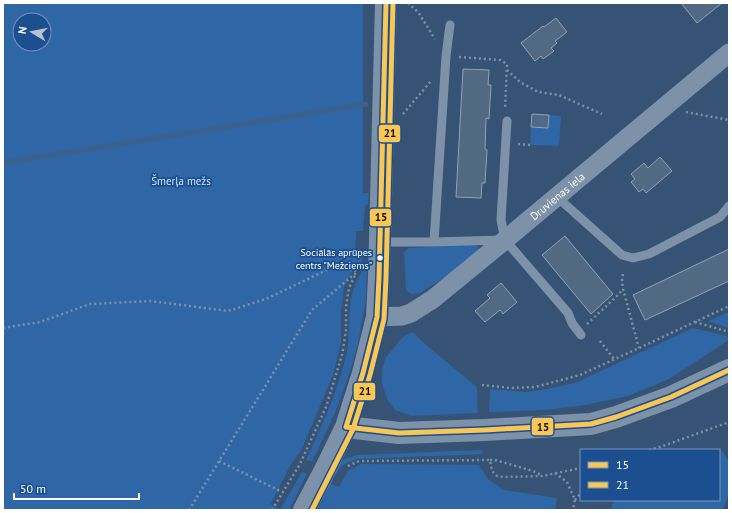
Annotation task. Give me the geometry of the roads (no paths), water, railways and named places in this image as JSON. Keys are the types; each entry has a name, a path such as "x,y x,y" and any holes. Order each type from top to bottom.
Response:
{"street":[{"path":"304,510 346,427 363,373 376,317 379,278 386,3"},
{"name":"Druvienas iela","path":"376,317 402,316 411,313 433,299 506,240 729,53"},
{"path":"346,427 399,433 591,424 616,417 671,397 729,370"}],"lane":[{"path":"434,242 446,61 450,25"},
{"path":"508,121 501,220 506,240 568,313 572,323 581,335"},
{"path":"557,196 622,255 634,258 649,254 720,217 729,206"},
{"path":"379,242 506,240"}],"waterway":[{"path":"3,163 366,104"}],"place":[{"name":"Sociālās aprūpes centrs \"Mežciems\"","path":"380,258"}],"park label":[{"name":"Šmerļa mežs","path":"181,181"}]}
